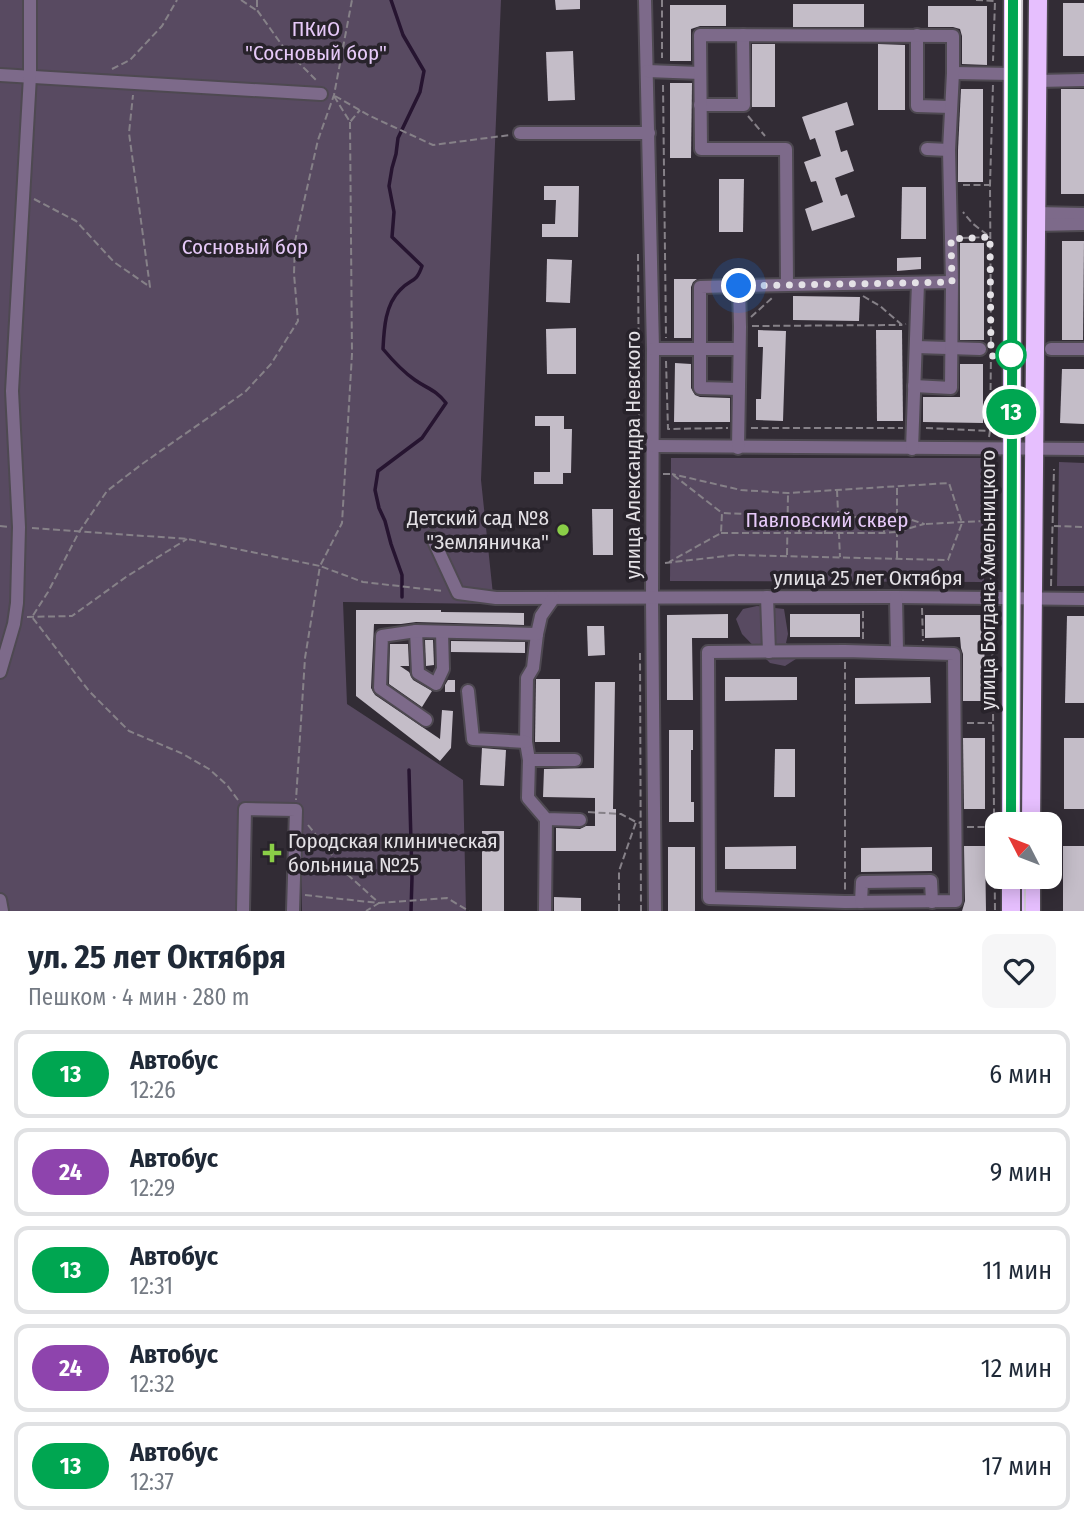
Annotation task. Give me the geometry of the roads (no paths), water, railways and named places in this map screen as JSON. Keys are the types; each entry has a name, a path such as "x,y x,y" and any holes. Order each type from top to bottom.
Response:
{"highway":[{"name":"улица Богдана Хмельницкого","path":"1003,812 1011,598 1013,0"},
{"name":"улица Богдана Хмельницкого","path":"1032,812 1041,598 1034,449 1038,0"},
{"path":"1011,889 1011,911"},
{"path":"1031,889 1031,911"}],"street":[{"path":"0,672 14,624 17,603 19,527 12,391 30,76 30,0"},
{"name":"улица Александра Невского","path":"645,0 660,349 653,446 655,911"},
{"path":"787,285 786,149 701,149 700,35 953,36 949,150 951,388 914,386"},
{"path":"700,105 744,105 743,35"},
{"path":"916,36 917,106 951,107"},
{"path":"647,71 700,73"},
{"path":"953,73 1013,74"},
{"path":"0,75 329,95"},
{"path":"1037,81 1084,80"},
{"path":"520,133 649,133"},
{"path":"926,149 949,150"},
{"path":"1035,219 1084,214"},
{"path":"1035,219 1084,224"},
{"path":"738,389 700,388 700,287 952,282"},
{"path":"912,449 918,283"},
{"path":"738,448 739,286"},
{"path":"916,347 980,349"},
{"path":"660,349 739,349"},
{"path":"1051,349 1084,349"},
{"path":"653,446 1084,449"},
{"name":"улица 25 лет Октября","path":"432,537 458,593 496,598 1084,599"},
{"path":"767,597 769,652"},
{"path":"896,597 897,651"},
{"path":"545,911 546,819 528,798 527,678 533,668 541,616 553,599"},
{"path":"426,720 380,688 382,636 416,631 537,634"},
{"path":"416,631 418,673 436,684 443,669 442,632"},
{"path":"897,651 954,653 956,901 896,907 861,902 767,906 709,898 708,652 897,651"},
{"path":"468,691 473,738 526,742"},
{"path":"529,760 575,760"},
{"path":"243,911 244,809 296,810 293,911"},
{"path":"546,819 580,820"},
{"path":"861,902 862,882 931,881 932,902"},
{"path":"0,900 2,911"}],"waterway":[{"path":"391,0 403,35 424,71 420,92 398,138 392,168 389,186 394,212 392,237 422,266 418,276 404,286 391,303 386,318 383,349 406,373 435,392 446,403 422,438 378,471 375,490 402,575 402,597"},
{"path":"409,770 411,911"}],"tram line":[{"path":"1018,812 1022,0"},
{"path":"1025,889 1025,911"}],"place":[{"name":"Детский сад №8 \"Земляничка\"","path":"563,530"},
{"name":"Городская клиническая больница №25","path":"272,853"}],"park label":[{"name":"ПКиО \"Сосновый бор\"","path":"316,41"},
{"name":"Сосновый бор","path":"245,247"},
{"name":"Павловский сквер","path":"827,520"}]}
